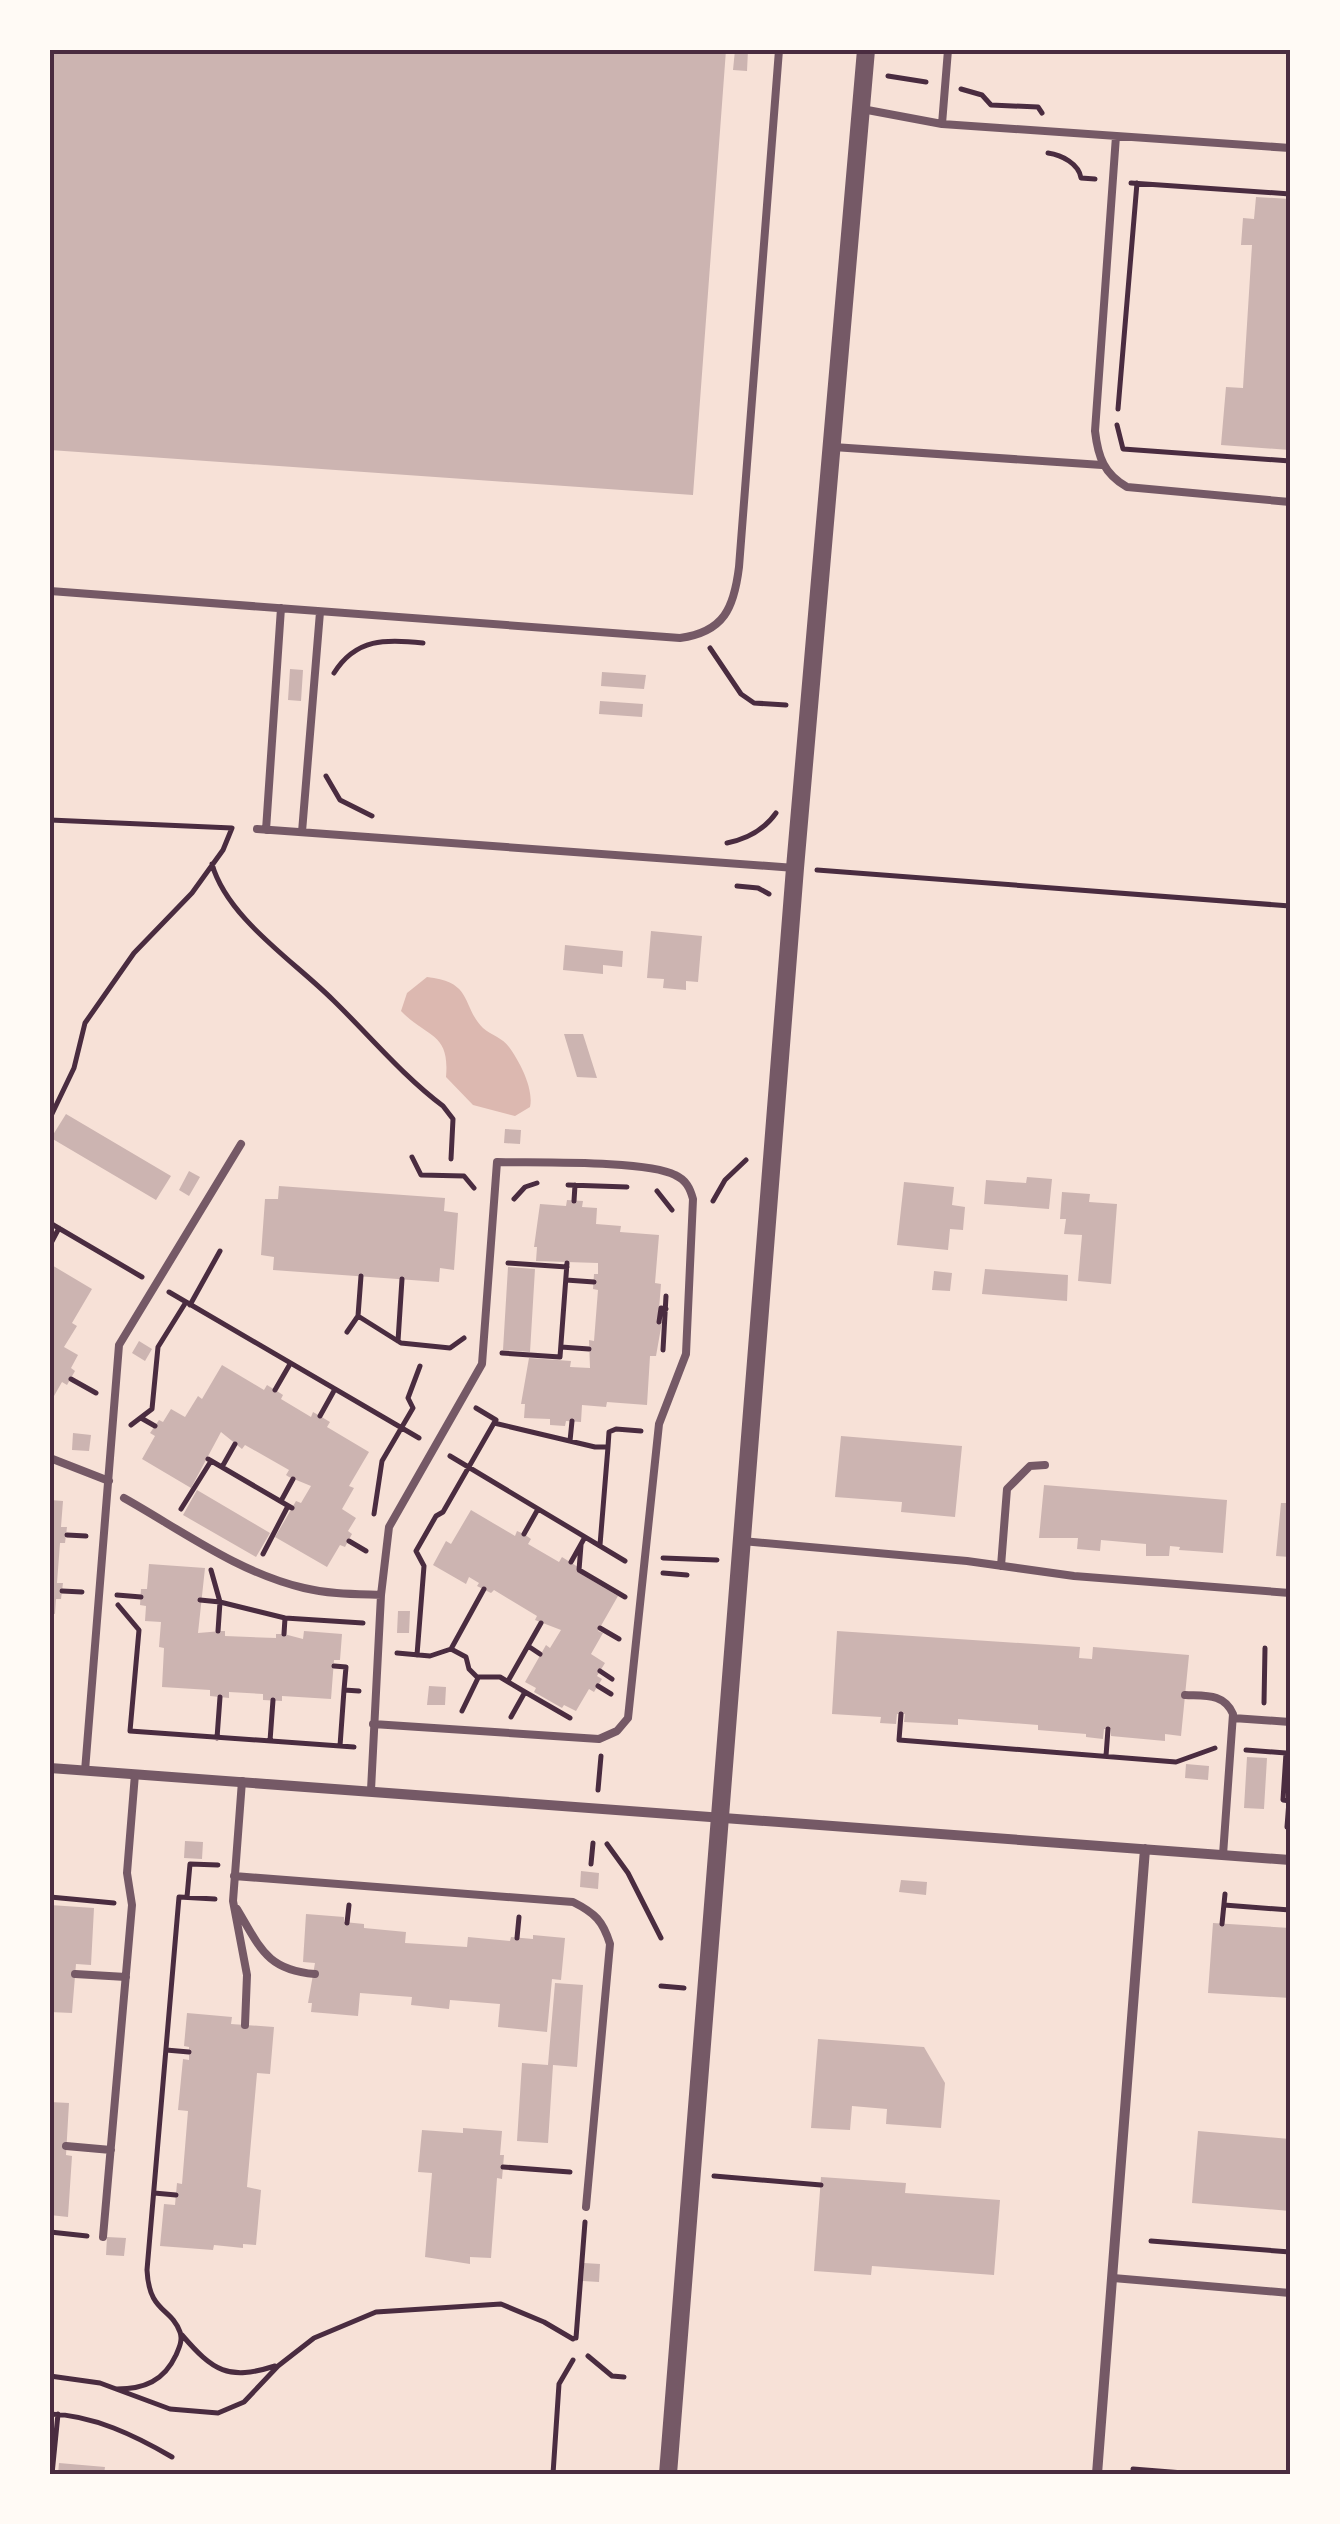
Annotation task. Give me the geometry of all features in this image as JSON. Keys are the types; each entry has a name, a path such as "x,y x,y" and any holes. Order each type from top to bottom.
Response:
{"street":[{"path":"668,2474 794,868 866,50"},
{"path":"50,1768 1290,1860"},
{"path":"1097,2474 1145,1849"}],"lane":[{"path":"50,591 680,638 701,635 722,622 736,590 778,50"},
{"path":"942,124 948,50"},
{"path":"862,108 942,124 1290,148"},
{"path":"1116,136 1095,431 1102,464 1112,479 1127,487 1290,502"},
{"path":"833,447 1102,464"},
{"path":"281,608 262,830 794,868"},
{"path":"302,832 320,612"},
{"path":"86,1771 118,1345 241,1144"},
{"path":"371,1790 374,1724 378,1652 389,1527 482,1364 498,1162 659,1170 676,1175 690,1191 692,1239 686,1354 658,1433 632,1698 624,1726 599,1739 374,1724"},
{"path":"50,1458 109,1481"},
{"path":"1001,1566 1006,1490 1030,1466 1045,1465"},
{"path":"124,1498 254,1570 306,1589 382,1595"},
{"path":"740,1550 1001,1566 1074,1576 1290,1593"},
{"path":"1185,1694 1220,1697 1228,1703 1233,1718 1223,1855"},
{"path":"1233,1718 1290,1722"},
{"path":"104,2237 132,1905 127,1873 135,1774"},
{"path":"242,1782 233,1900 247,1975 245,2024"},
{"path":"234,1871 574,1902 595,1913 610,1944 586,2207"},
{"path":"233,1900 269,1959 290,1970 314,1974"},
{"path":"75,1974 126,1978"},
{"path":"66,2146 111,2150"},
{"path":"1113,2278 1290,2293"}],"path":[{"path":"1024,106 1038,107 1044,115 1042,152 1067,160 1079,170 1081,178 1290,194"},
{"path":"1137,183 1117,428 1123,449 1290,461"},
{"path":"330,680 345,657 376,640 423,642"},
{"path":"708,645 741,694 754,703 788,705 789,713"},
{"path":"323,767 340,800 377,818"},
{"path":"724,843 764,828 781,802"},
{"path":"50,820 262,830"},
{"path":"50,1118 74,1068 86,1024 96,1007 134,953 192,894 223,850 232,828"},
{"path":"212,864 220,884 256,930 443,1106 452,1119 451,1159"},
{"path":"794,868 1290,906"},
{"path":"737,886 764,889 773,898"},
{"path":"692,1239 726,1180 751,1154"},
{"path":"412,1156 421,1174 466,1177 474,1188 475,1206 495,1208 513,1201 529,1184 630,1188"},
{"path":"574,1201 575,1185"},
{"path":"648,1188 664,1197 676,1220"},
{"path":"50,1222 630,1564 644,1571 687,1574"},
{"path":"50,1245 59,1228"},
{"path":"129,1427 152,1409 158,1347 220,1251"},
{"path":"358,1316 398,1340 447,1348 460,1344 483,1352 560,1359 567,1265 490,1262"},
{"path":"347,1332 358,1316 360,1276"},
{"path":"398,1340 402,1279"},
{"path":"566,1280 594,1282"},
{"path":"666,1296 660,1350 671,1352 674,1314"},
{"path":"660,1322 661,1308 666,1309"},
{"path":"460,1344 465,1337"},
{"path":"561,1346 589,1349"},
{"path":"275,1390 290,1364"},
{"path":"71,1378 98,1394"},
{"path":"320,1416 335,1389"},
{"path":"140,1418 155,1426"},
{"path":"570,1441 572,1421"},
{"path":"417,1654 424,1566 416,1551 494,1423 608,1447"},
{"path":"600,1546 609,1432 616,1429 658,1433"},
{"path":"222,1467 235,1444"},
{"path":"172,1524 210,1460 290,1507 254,1570"},
{"path":"281,1502 294,1479"},
{"path":"524,1534 538,1509"},
{"path":"66,1535 89,1536"},
{"path":"570,1562 586,1538"},
{"path":"349,1541 369,1553"},
{"path":"204,1542 220,1602 218,1630"},
{"path":"581,1546 579,1570 627,1599 630,1564"},
{"path":"645,1558 740,1550"},
{"path":"378,1652 438,1655 451,1648 484,1589"},
{"path":"62,1591 85,1592"},
{"path":"141,1597 117,1595 117,1603 139,1630 130,1732 340,1746 346,1667 334,1666"},
{"path":"200,1600 286,1618 364,1623"},
{"path":"284,1634 286,1618"},
{"path":"508,1681 541,1623"},
{"path":"600,1628 623,1641 624,1627"},
{"path":"528,1646 540,1654"},
{"path":"451,1648 466,1657 469,1670 478,1678 500,1677 570,1718"},
{"path":"600,1671 619,1684 620,1670"},
{"path":"460,1716 478,1678"},
{"path":"598,1686 618,1699 618,1694"},
{"path":"344,1690 359,1691"},
{"path":"502,1732 525,1692"},
{"path":"217,1738 220,1697"},
{"path":"270,1741 273,1700"},
{"path":"901,1714 899,1740 1176,1762 1210,1748 1286,1754 1282,1800 1290,1801 1287,1827"},
{"path":"1106,1756 1108,1729"},
{"path":"591,1864 594,1844"},
{"path":"608,1844 633,1881 661,1938"},
{"path":"187,1898 190,1864 234,1871"},
{"path":"1222,1924 1225,1894"},
{"path":"233,1900 179,1897 147,2280 151,2297 208,2363 227,2373 250,2373 278,2366"},
{"path":"50,1898 132,1905"},
{"path":"331,1903 350,1904 347,1922"},
{"path":"1224,1905 1290,1910"},
{"path":"517,1938 519,1918"},
{"path":"661,1986 684,1988"},
{"path":"166,2050 189,2052"},
{"path":"503,2167 588,2174"},
{"path":"710,2176 821,2185"},
{"path":"154,2194 176,2195"},
{"path":"50,2376 116,2389 170,2409 218,2413 244,2402 294,2352 333,2328 386,2311 501,2304 575,2339 586,2207"},
{"path":"50,2232 104,2237"},
{"path":"1151,2241 1290,2252"},
{"path":"116,2389 143,2386 159,2379 172,2363 181,2334"},
{"path":"588,2356 612,2376 624,2377"},
{"path":"553,2474 559,2384 573,2360"},
{"path":"50,2414 136,2436 172,2457"},
{"path":"52,2474 58,2414"},
{"path":"1133,2468 1196,2474"}],"shaded area":[{"path":"427,977 460,990 476,1020 509,1047 528,1084 530,1107 515,1116 473,1105 446,1077 440,1043 401,1011 407,993"}],"building":[{"path":"50,50 726,50 693,495 50,450"},
{"path":"735,50 748,50 747,71 733,70"},
{"path":"1256,197 1290,199 1290,450 1221,445 1226,387 1243,388 1252,245 1241,245 1243,218 1254,219"},
{"path":"290,669 303,670 301,701 288,700"},
{"path":"602,672 646,675 644,689 601,686"},
{"path":"600,701 643,704 642,717 599,714"},
{"path":"651,931 702,936 698,982 686,981 686,990 663,988 664,979 647,978"},
{"path":"565,945 623,951 622,967 603,965 603,974 563,970"},
{"path":"564,1034 583,1034 597,1078 577,1077"},
{"path":"66,1114 171,1176 156,1200 51,1138"},
{"path":"505,1129 521,1130 520,1144 504,1143"},
{"path":"189,1171 200,1177 189,1196 179,1190"},
{"path":"1027,1177 1052,1179 1049,1209 984,1204 986,1180 1026,1183"},
{"path":"904,1182 954,1187 952,1205 965,1207 963,1230 950,1229 948,1250 897,1245"},
{"path":"279,1186 445,1198 444,1211 458,1213 454,1270 440,1268 439,1282 273,1270 274,1257 261,1255 265,1199 278,1199"},
{"path":"1062,1192 1090,1194 1089,1202 1117,1204 1111,1284 1078,1281 1082,1235 1064,1234 1066,1219 1060,1219"},
{"path":"567,1200 583,1201 582,1207 597,1208 596,1224 621,1226 620,1232 659,1235 655,1283 661,1284 658,1322 662,1322 656,1356 650,1356 647,1405 582,1405 581,1422 566,1421 565,1426 550,1425 550,1419 524,1418 525,1404 521,1404 529,1358 571,1361 570,1367 590,1368 589,1340 594,1341 598,1290 593,1289 594,1274 598,1274 598,1263 536,1261 534,1247 540,1204 566,1206"},
{"path":"50,1264 92,1289 72,1323 77,1326 64,1347 78,1355 71,1368 75,1371 67,1385 62,1382 50,1403"},
{"path":"508,1267 535,1269 530,1352 503,1350"},
{"path":"985,1269 1068,1275 1067,1301 982,1294"},
{"path":"934,1271 952,1273 950,1291 932,1290"},
{"path":"139,1341 152,1349 145,1361 132,1353"},
{"path":"222,1365 264,1390 267,1385 283,1395 281,1399 311,1417 313,1412 320,1416 330,1422 327,1427 369,1452 349,1486 354,1488 342,1509 356,1518 348,1531 352,1534 327,1567 275,1537 296,1501 301,1503 311,1486 286,1475 289,1470 245,1445 242,1449 221,1432 191,1488 142,1459 155,1436 150,1433 159,1420 163,1422 171,1409 185,1417 198,1396 202,1399"},
{"path":"73,1433 91,1435 89,1451 72,1450"},
{"path":"841,1436 962,1446 955,1517 901,1512 902,1502 835,1497"},
{"path":"1044,1485 1227,1500 1223,1553 1170,1546 1169,1556 1146,1556 1146,1544 1101,1540 1100,1551 1077,1549 1078,1538 1039,1538"},
{"path":"197,1490 270,1533 256,1557 183,1515"},
{"path":"50,1500 63,1501 61,1527 67,1527 65,1543 60,1543 57,1583 63,1583 55,1614 50,1613"},
{"path":"1281,1503 1290,1503 1290,1557 1276,1556"},
{"path":"471,1510 515,1536 517,1531 524,1534 531,1539 528,1544 559,1562 562,1557 578,1567 576,1571 618,1596 598,1631 603,1633 591,1654 605,1663 597,1676 602,1679 594,1692 589,1689 576,1711 564,1705 562,1708 534,1692 536,1688 525,1682 546,1645 550,1648 561,1630 535,1620 537,1616 494,1590 491,1593 477,1586 479,1583 469,1577 466,1584 433,1565"},
{"path":"149,1564 205,1568 198,1633 225,1631 225,1636 276,1638 276,1634 284,1634 303,1639 304,1631 342,1634 340,1660 334,1660 331,1699 282,1696 282,1701 263,1700 263,1694 229,1692 229,1698 210,1696 210,1690 162,1687 161,1622 145,1621 146,1606 140,1605 141,1589 147,1589"},
{"path":"398,1611 410,1611 409,1633 397,1633"},
{"path":"837,1631 1080,1647 1079,1658 1092,1659 1093,1647 1189,1655 1181,1736 1165,1734 1165,1741 1111,1736 1111,1729 1104,1729 1103,1739 1038,1730 1038,1725 958,1719 958,1725 904,1722 905,1714 897,1714 896,1724 880,1723 881,1717 832,1714"},
{"path":"429,1686 446,1687 445,1705 427,1705"},
{"path":"1247,1757 1267,1758 1264,1809 1244,1808"},
{"path":"1186,1764 1209,1766 1208,1780 1185,1778"},
{"path":"185,1841 203,1842 202,1859 184,1858"},
{"path":"581,1871 599,1873 598,1889 580,1887"},
{"path":"901,1880 927,1882 926,1895 899,1892"},
{"path":"50,1905 94,1908 91,1965 76,1964 72,2013 50,2012"},
{"path":"306,1914 344,1917 344,1922 364,1924 364,1928 406,1932 405,1943 467,1947 468,1937 510,1941 511,1937 533,1939 533,1935 565,1938 561,1980 552,1979 547,2032 498,2027 500,2004 450,2000 449,2009 411,2005 412,1997 360,1993 358,2016 311,2012 312,2003 308,2003 315,1963 303,1962"},
{"path":"1213,1923 1290,1928 1290,1998 1208,1993"},
{"path":"555,1983 583,1985 577,2067 553,2065 548,2143 517,2141 522,2063 548,2065"},
{"path":"187,2013 232,2017 231,2024 274,2027 270,2074 257,2073 247,2187 261,2190 256,2245 214,2245 213,2250 160,2246 164,2204 175,2205 177,2183 182,2184 188,2111 178,2110 183,2059 189,2060 189,2047 184,2046"},
{"path":"818,2039 924,2047 945,2083 941,2128 886,2124 887,2109 852,2106 850,2130 811,2128"},
{"path":"50,2102 69,2103 66,2155 72,2156 68,2217 50,2215"},
{"path":"463,2128 502,2131 500,2155 504,2155 502,2179 497,2178 491,2258 470,2257 470,2264 425,2257 432,2173 418,2172 422,2130 463,2133"},
{"path":"1198,2131 1290,2139 1290,2211 1192,2203"},
{"path":"821,2177 906,2183 905,2193 1000,2200 994,2275 872,2266 871,2275 814,2271"},
{"path":"107,2237 126,2238 124,2256 106,2255"},
{"path":"584,2263 600,2264 599,2282 583,2281"},
{"path":"59,2463 105,2467 104,2474 58,2474"}]}
